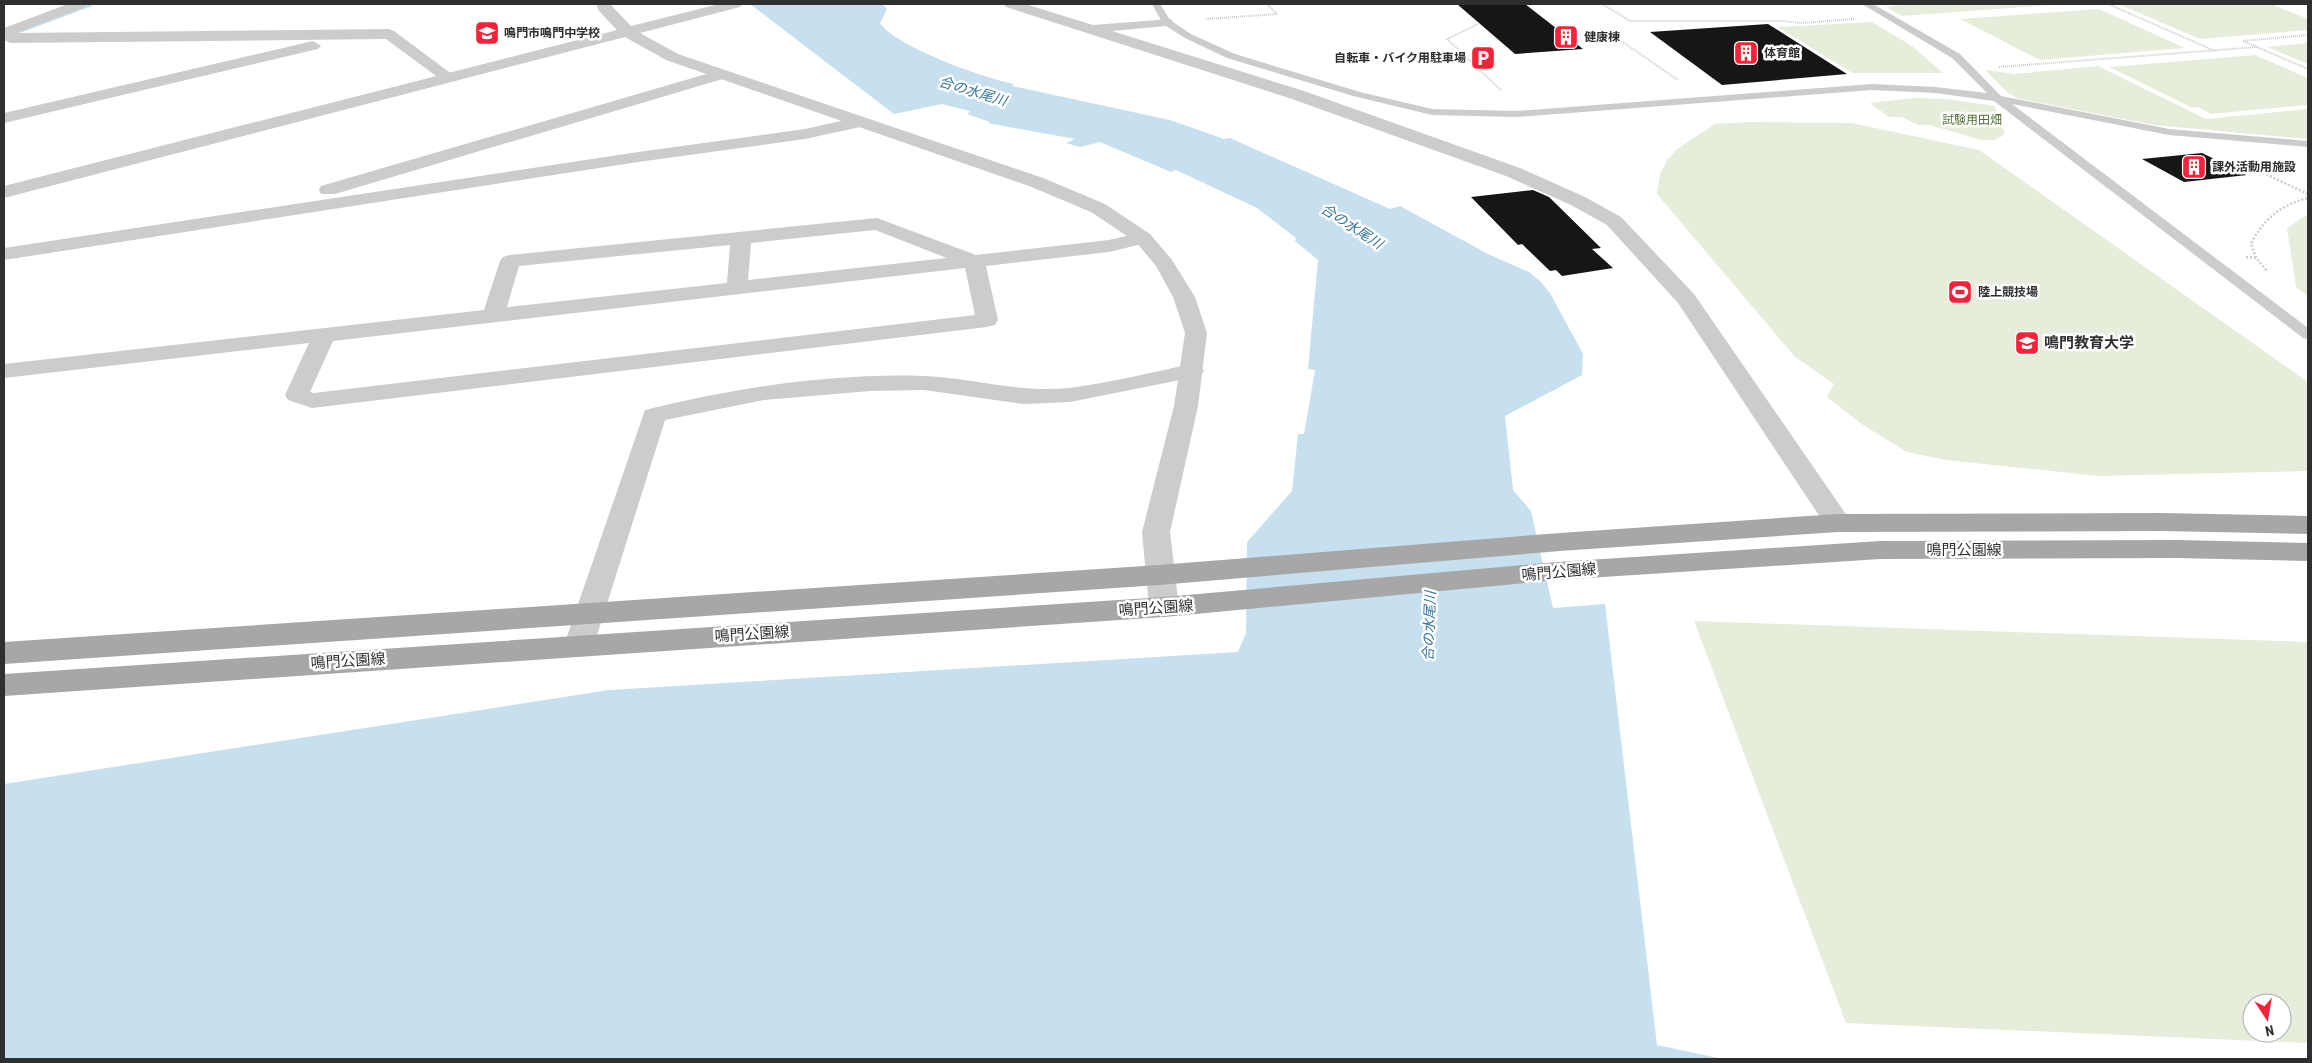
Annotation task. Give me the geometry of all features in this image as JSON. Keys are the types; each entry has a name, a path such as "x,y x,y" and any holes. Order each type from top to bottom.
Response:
{"main road":[{"name":"鳴門公園線","path":"4,653 1159,574 1560,542 1838,523 2161,522 2308,525"},
{"name":"鳴門公園線","path":"4,685 1240,602 1557,571 1880,550 2177,548 2308,552"}],"street":[{"path":"5,37 80,4"},
{"path":"603,4 604,8 628,32 672,58 1045,186 1098,208 1143,238 1165,264 1184,297 1196,333 1186,406 1156,532 1164,607"},
{"path":"4,192 736,4"},
{"path":"1011,4 1298,95 1513,172 1578,201 1614,221 1686,299 1838,523"},
{"path":"1086,29 1166,22"},
{"path":"5,37 389,34 449,78"},
{"path":"4,118 356,35"},
{"path":"256,215 294,200 720,75"},
{"path":"4,254 805,134 859,122"},
{"path":"494,315 510,262 877,224 974,261"},
{"path":"737,288 741,237"},
{"path":"4,372 1109,246 1143,238"},
{"path":"325,334 297,395 312,402 987,320 974,261"},
{"path":"579,645 654,415 764,393 870,384 924,383 1024,397 1070,395 1192,371"}],"lane":[{"path":"1156,4 1166,22 1188,36 1232,56 1357,94 1432,112 1526,114 1872,87 1935,90 1997,98 2169,132 2308,144"},
{"path":"1867,4 1930,39 1966,64 1997,98 2308,335"}],"path":[{"path":"1197,20 1277,14 1267,4"},
{"path":"1602,4 1630,21 1781,21 1802,23 1890,16"},
{"path":"2108,4 2215,51"},
{"path":"1478,24 1447,39 1526,114"},
{"path":"2308,36 2243,42 2308,69"},
{"path":"1620,40 1707,100"},
{"path":"1966,64 2006,68 2257,47"},
{"path":"2252,168 2308,194"},
{"path":"2256,258 2251,244 2261,224 2277,211 2308,198"}],"green space":[{"path":"1910,4 2064,4 1902,16 1886,7"},
{"path":"2118,4 2271,4 2308,19 2308,30 2200,39"},
{"path":"2099,9 2185,48 2040,60 1960,19"},
{"path":"1872,22 1912,46 1943,73 1852,73 1778,27"},
{"path":"2308,43 2308,64 2267,47"},
{"path":"2255,55 2308,78 2308,105 2211,114 2198,107 2193,108 2109,67"},
{"path":"2098,66 2206,119 2308,109 2308,139 2154,125 2020,99 2009,94 1985,70 2015,74"},
{"name":"試験用田畑","path":"1916,98 1947,99 1994,106 2000,117 1991,118 2005,132 2001,137 1994,140 1981,140 1930,125 1918,125 1902,117 1889,117 1870,103"},
{"name":"陸上競技場","path":"1747,122 1852,123 1979,150 2308,382 2308,471 2099,476 1946,460 1907,452 1863,425 1827,397 1834,384 1795,357 1657,194 1660,174 1667,160 1677,149 1715,124"},
{"path":"2308,214 2308,296 2296,287 2287,228"},
{"path":"1694,621 2308,642 2308,1043 2292,1042 2292,993 2242,993 2242,1040 1846,1023"}],"water":[{"name":"合の水尾川","path":"750,4 882,4 887,9 880,23 889,32 903,42 942,60 1000,81 1014,84 1012,86 1170,120 1224,139 1230,138 1390,209 1400,206 1488,254 1529,272 1540,281 1550,293 1583,354 1582,375 1505,416 1513,490 1531,511 1553,608 1605,604 1657,1045 1723,1059 4,1059 4,784 609,690 1238,652 1246,633 1247,542 1292,491 1298,434 1304,434 1315,370 1308,369 1318,260 1295,241 1296,238 1257,208 1176,170 1171,172 1100,142 1080,147 1066,143 1075,139 987,123 990,122 967,114 970,111 942,104 894,114"}],"building":[{"path":"1457,4 1525,4 1583,49 1515,54"},
{"name":"体育館","path":"1768,24 1847,74 1722,85 1650,32"},
{"name":"課外活動用施設","path":"2202,153 2247,175 2184,182 2142,159"},
{"path":"1533,190 1549,197 1601,248 1592,249 1613,268 1562,276 1556,270 1550,271 1522,244 1518,245 1471,197"}],"waterway":[{"path":"4,36 90,4"}],"place":[{"name":"鳴門市鳴門中学校","path":"487,33"},
{"name":"健康棟","path":"1566,37"},
{"name":"体育館","path":"1746,53"},
{"name":"自転車・バイク用駐車場","path":"1483,58"},
{"name":"課外活動用施設","path":"2194,167"},
{"name":"陸上競技場","path":"1960,292"},
{"name":"鳴門教育大学","path":"2027,343"}]}
